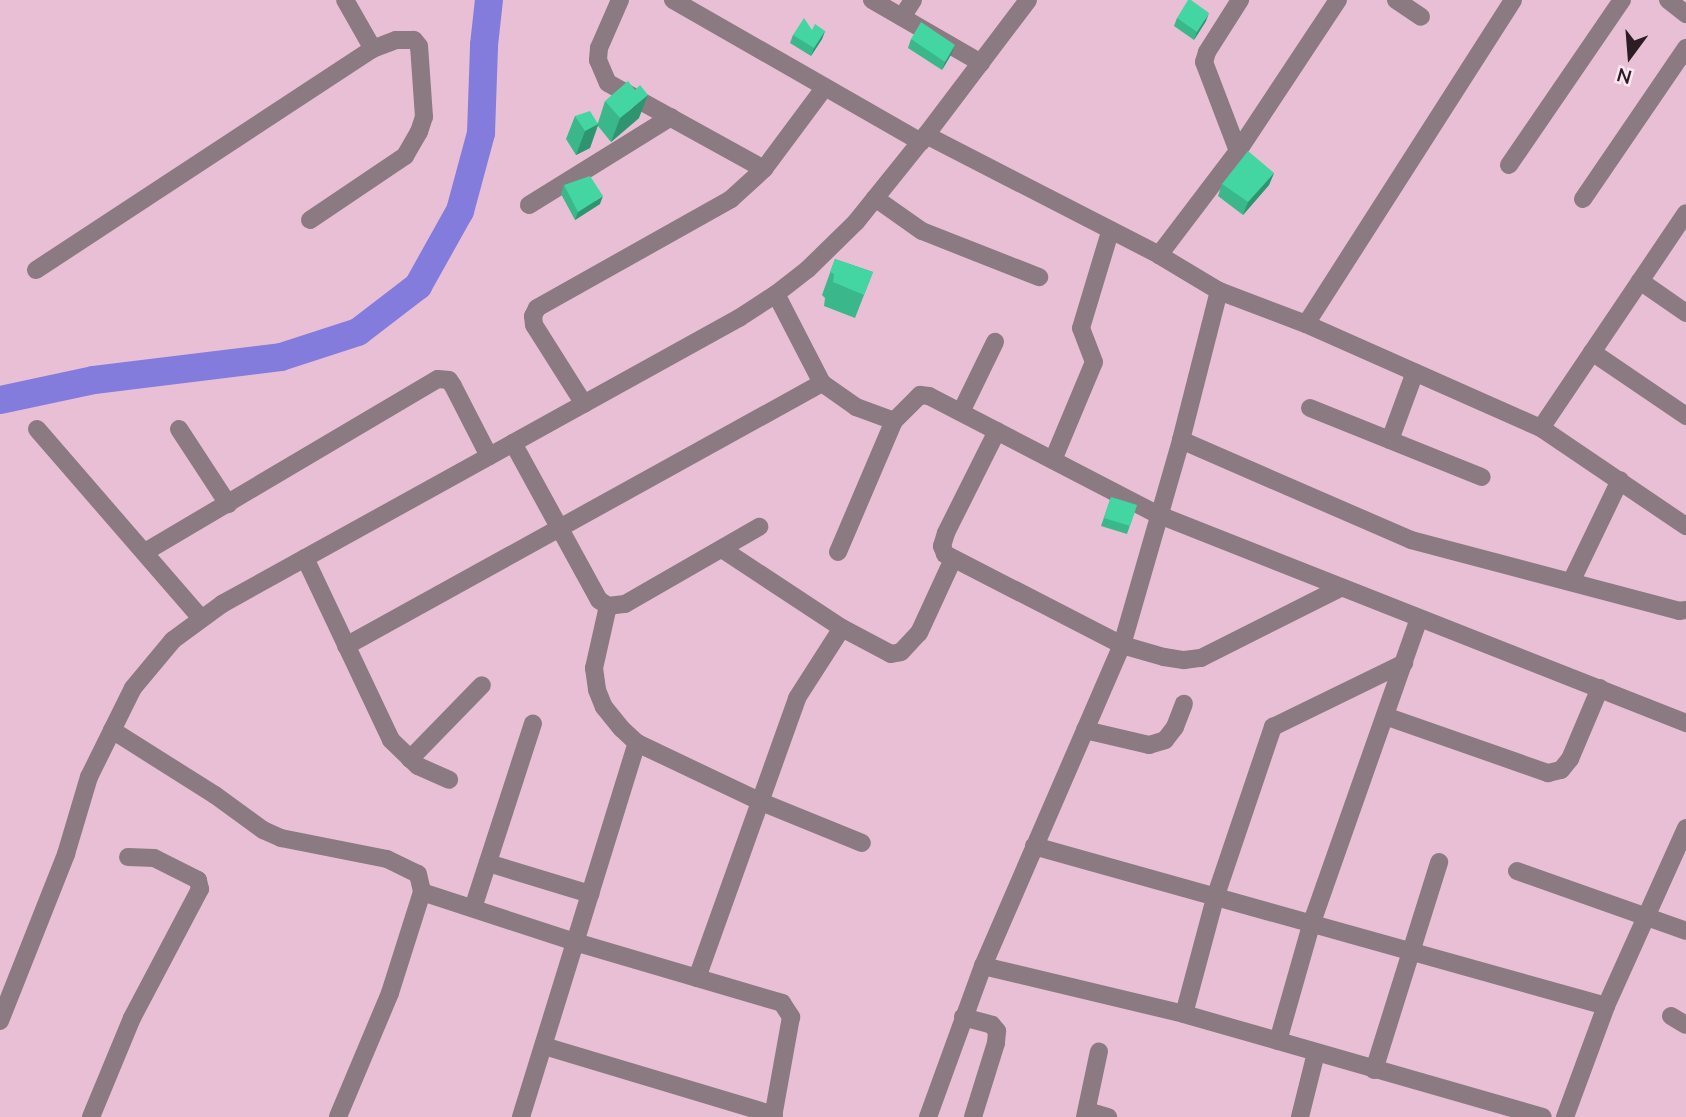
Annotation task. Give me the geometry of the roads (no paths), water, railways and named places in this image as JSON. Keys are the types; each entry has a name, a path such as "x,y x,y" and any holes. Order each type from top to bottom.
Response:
{"street":[{"path":"345,0 373,49"},
{"path":"620,0 599,48 601,72 608,83 764,169"},
{"path":"872,0 981,63"},
{"path":"902,17 914,0"},
{"path":"0,1021 66,854 89,777 133,688 173,640 201,617 739,318 776,294 808,269 875,198 924,139 1028,0"},
{"path":"1238,151 1204,62 1241,0"},
{"path":"1159,255 1238,151 1338,0"},
{"path":"1396,0 1421,17"},
{"path":"1306,324 1513,0"},
{"path":"1509,165 1622,0"},
{"path":"1668,0 1686,14"},
{"path":"681,2 825,87 1159,255 1219,291 1306,324 1541,428 1686,526"},
{"path":"36,270 373,49 396,40 414,40 419,46 424,117 419,132 405,156 310,220"},
{"path":"1583,199 1686,48"},
{"path":"584,404 534,325 533,316 537,308 731,199 764,169 825,87"},
{"path":"529,205 671,117"},
{"path":"875,198 922,231 1040,277"},
{"path":"1541,428 1685,216"},
{"path":"1053,460 1094,362 1081,328 1110,232"},
{"path":"1640,281 1686,313"},
{"path":"928,1117 983,966 1122,645 1181,440 1219,291"},
{"path":"776,294 822,383 856,407 894,421"},
{"path":"961,412 995,342"},
{"path":"1592,352 1686,416"},
{"path":"1390,440 1415,372"},
{"path":"145,552 438,379 449,380 453,386 489,456"},
{"path":"346,646 558,526 822,383"},
{"path":"838,552 894,421 920,395 929,396 1159,515 1686,723"},
{"path":"1310,408 1482,477"},
{"path":"37,429 201,617"},
{"path":"179,429 228,503"},
{"path":"997,430 946,533 942,546 945,554 1122,645 1164,657 1184,660 1201,658 1340,588"},
{"path":"1181,440 1412,540 1679,611 1686,610"},
{"path":"513,443 599,600 608,606 625,604 759,527"},
{"path":"1571,582 1620,480"},
{"path":"722,549 842,628 877,649 891,654 901,652 919,633 953,559"},
{"path":"305,558 391,740 410,759 449,780"},
{"path":"608,606 594,668 597,690 604,707 637,743 760,801 862,843"},
{"path":"1278,1041 1311,925 1419,619"},
{"path":"696,978 797,698 842,628"},
{"path":"1184,1014 1215,898 1273,727 1404,663"},
{"path":"410,759 482,685"},
{"path":"1385,716 1548,773 1561,770 1570,759 1600,688"},
{"path":"1085,730 1149,745 1165,740 1175,727 1184,704"},
{"path":"473,908 533,723"},
{"path":"112,730 215,795 263,830 281,838 387,859 407,866 418,874 422,892 390,993 338,1117"},
{"path":"520,1117 637,743"},
{"path":"1564,1117 1606,1006 1686,828"},
{"path":"1034,846 1606,1006"},
{"path":"91,1117 132,1018 200,889 198,880 154,859 128,857"},
{"path":"1374,1070 1438,862"},
{"path":"488,863 590,894"},
{"path":"1517,871 1686,931"},
{"path":"422,892 575,942 782,1003 791,1017 774,1116 544,1046"},
{"path":"983,966 1184,1014 1544,1117"},
{"path":"963,1017 992,1025 997,1031 996,1043 973,1117"},
{"path":"1099,1051 1086,1114 1108,1117"},
{"path":"1300,1117 1317,1053"}],"waterway":[{"path":"0,400 94,380 281,357 358,332 418,286 460,211 481,133 484,45 489,0"}]}
